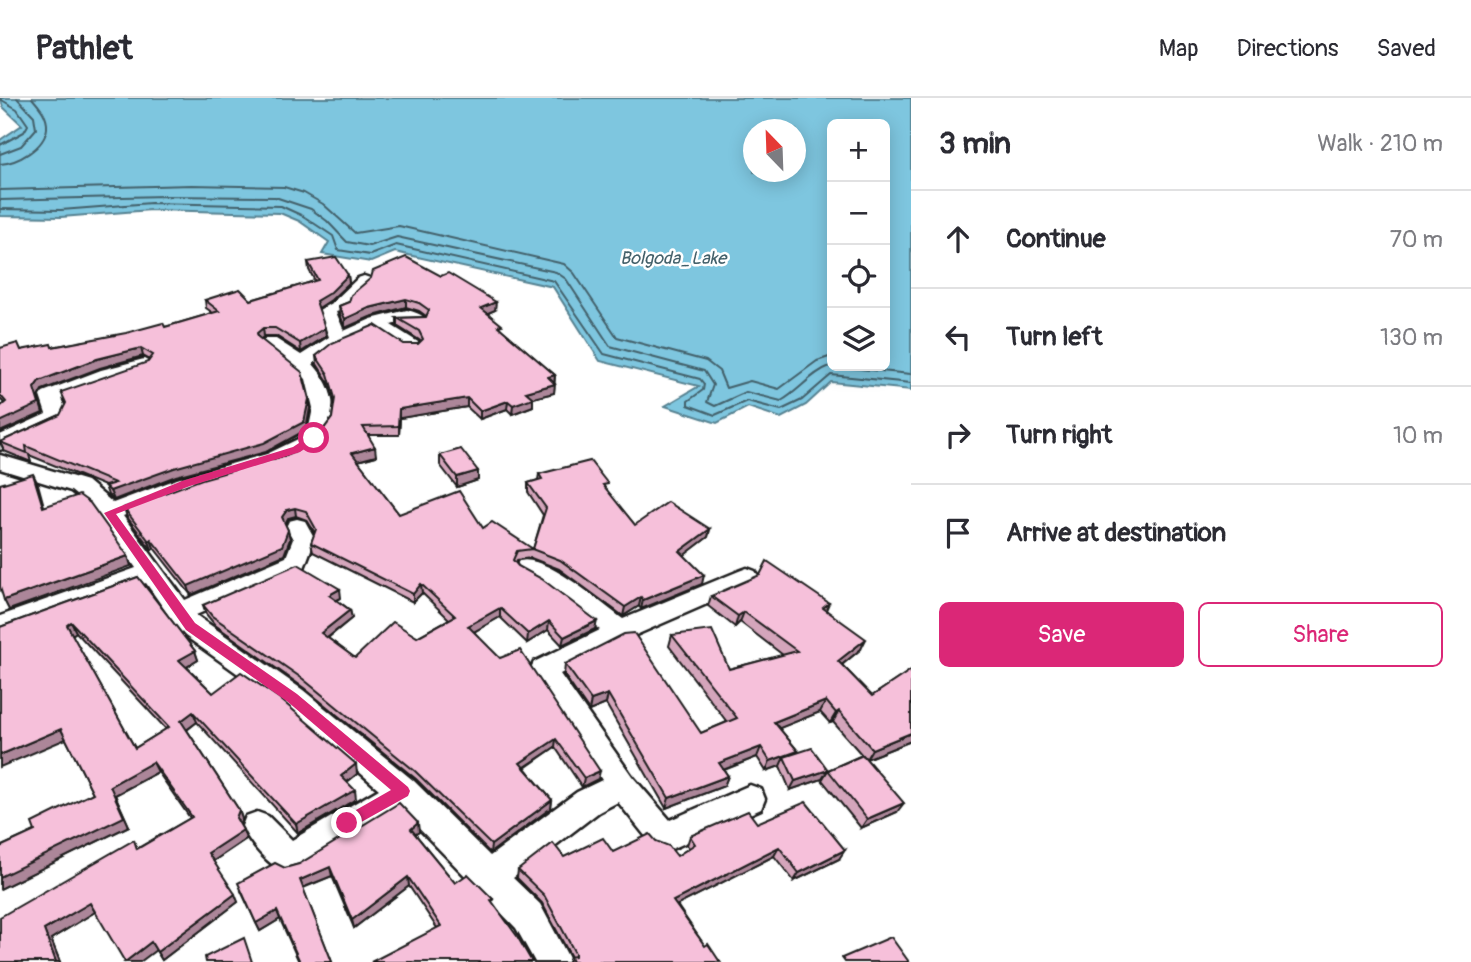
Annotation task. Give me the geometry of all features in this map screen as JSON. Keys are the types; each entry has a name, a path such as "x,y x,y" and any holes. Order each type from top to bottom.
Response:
{"street":[{"path":"339,339 327,310 341,305 341,301 364,281"},
{"path":"302,363 326,345 377,323 407,315 418,320"},
{"path":"377,323 412,346"},
{"path":"109,513 186,484 297,450 314,438 322,424 323,407 315,379 302,363 270,343"},
{"path":"0,444 55,417 57,411 50,396 108,374 144,364"},
{"path":"0,463 79,486 109,513 190,626 293,698 403,791 528,916 554,962"},
{"path":"180,612 296,562 304,539 297,527"},
{"path":"527,567 552,580 620,631"},
{"path":"0,626 150,572"},
{"path":"747,577 620,631 543,670 622,785 665,837 750,799"},
{"path":"490,876 587,802 622,785"},
{"path":"257,826 289,859 403,791"}],"water":[{"name":"Bolgoda_Lake","path":"0,98 911,98 911,390 831,382 806,405 781,418 748,407 717,423 665,406 699,386 600,361 553,287 395,252 371,262 322,254 329,242 299,221 280,213 151,210 61,217 0,216 0,140 22,125 3,107"}],"building":[{"path":"336,257 348,275 331,292 316,301 325,328 300,343 275,328 263,328 257,333 258,337 302,372 309,399 304,422 264,443 174,468 110,491 105,486 115,483 26,446 27,453 0,442 60,415 66,403 61,392 148,362 153,355 141,348 97,359 39,381 34,388 39,404 0,422 0,407 6,402 0,395 0,348 18,343 21,350 51,344 52,347 163,323 165,327 219,311 205,300 240,289 251,300 318,280 308,262"},
{"path":"406,257 441,276 448,273 496,302 481,308 555,375 548,377 555,384 526,392 533,398 513,405 508,401 480,411 467,398 399,409 398,426 363,427 375,447 352,453 399,514 459,491 483,528 492,522 533,549 546,508 528,483 542,479 539,474 590,461 608,484 603,485 635,525 668,502 710,529 680,551 704,575 643,600 641,597 625,607 560,560 532,549 517,551 513,560 518,566 542,579 597,621 564,637 549,621 528,634 500,608 468,626 500,658 520,650 600,771 584,778 556,739 520,763 552,800 491,845 415,771 303,679 212,616 203,605 298,564 340,589 329,595 350,610 321,633 355,658 393,622 417,637 455,616 421,584 413,594 311,543 316,529 306,511 295,508 287,510 282,517 288,530 282,546 188,586 124,508 202,479 284,456 304,447 320,434 332,418 335,398 328,374 316,356 332,343 375,325 404,344 418,344 423,339 419,331 397,318 426,317 429,310 419,303 406,299 369,308 345,319 339,306 349,302 351,295 371,278 373,271"},
{"path":"461,449 478,471 457,477 440,455"},
{"path":"33,474 43,507 79,495 90,503 128,556 4,600 0,587 0,484"},
{"path":"767,561 829,603 823,608 866,639 838,661 872,696 911,670 911,733 872,749 839,711 836,713 826,701 774,722 798,751 770,761 761,747 719,763 728,776 669,798 608,694 591,700 565,664 624,634 634,633 701,733 737,718 672,635 712,630 729,669 797,651 744,612 738,616 711,596 760,575"},
{"path":"138,577 195,651 179,660 213,693 241,672 279,698 356,764 341,776 355,790 296,824 193,712 181,721 239,810 236,818 243,830 208,853 235,894 157,952 151,942 125,962 90,903 44,930 56,962 0,962 0,917 134,840 137,849 192,817 153,762 110,786 124,817 0,877 0,847 35,831 32,823 93,793 61,729 0,755 0,627","holes":["71,622 169,727 135,748 67,625"]},
{"path":"812,748 828,770 795,781 784,757"},
{"path":"863,755 904,803 867,819 828,770"},
{"path":"806,802 845,850 799,873 779,847 673,901 705,946 708,944 720,962 572,962 570,957 575,956 575,953 544,895 518,870 553,843 564,857 603,838 613,852 650,834 656,841 669,846 677,856 695,844 690,836 748,811 757,823"},
{"path":"399,803 418,823 411,829 455,883 468,874 493,899 491,900 532,962 371,962 441,926 408,877 352,920 330,867 300,880 332,962 300,962 277,911 256,923 238,883 275,863 285,868 299,864"},
{"path":"891,937 909,962 845,962 842,958"},
{"path":"244,938 252,962 206,962 205,957"}],"route":[{"path":"314,438 297,450 186,484 109,513 190,626 293,698 403,791 347,823"}]}
